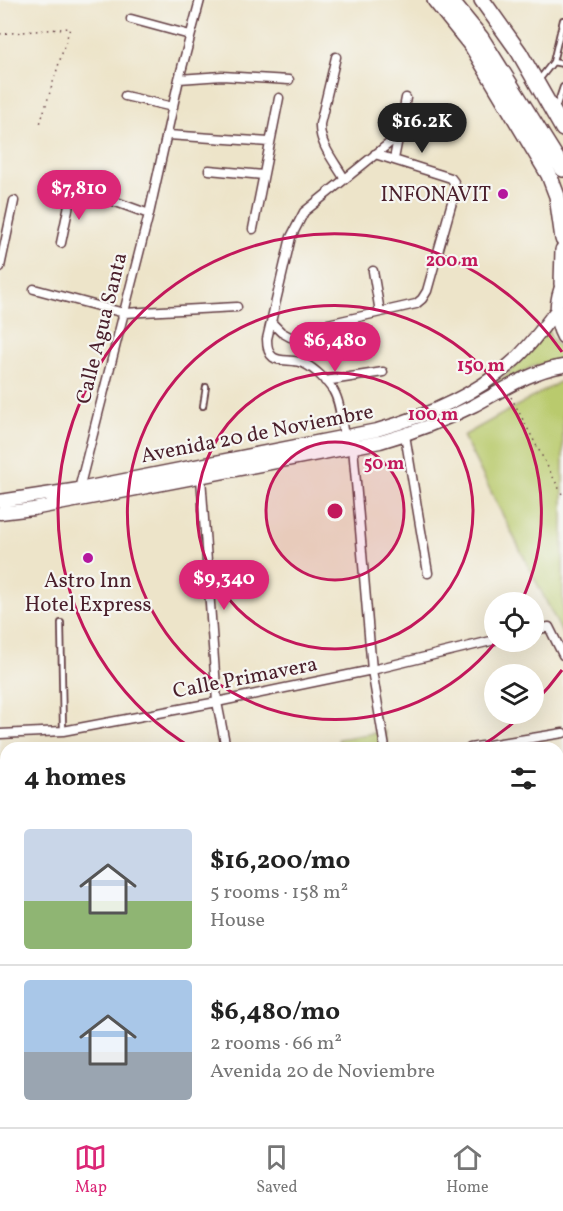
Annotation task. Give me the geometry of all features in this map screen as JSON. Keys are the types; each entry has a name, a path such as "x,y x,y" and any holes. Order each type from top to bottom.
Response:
{"highway":[{"path":"435,0 472,46 549,175 557,196 563,239"},
{"path":"450,0 482,38 563,169"},
{"path":"464,0 491,33 563,150"},
{"path":"482,0 519,52 563,129"},
{"path":"562,284 563,250"}],"main road":[{"path":"562,284 556,311 559,330 563,338"},
{"name":"Avenida 20 de Noviembre","path":"0,501 79,489 405,422 493,378 529,346 556,311"},
{"name":"Avenida 20 de Noviembre","path":"0,513 33,509 201,477 405,435 473,406 538,373 563,366"}],"street":[{"name":"Calle Agua Santa","path":"79,489 149,214 179,79 200,0"},
{"path":"131,19 190,35"},
{"path":"336,57 320,124 320,133 344,178"},
{"path":"179,79 222,76 289,80"},
{"path":"125,96 173,107"},
{"path":"253,229 279,98"},
{"path":"394,159 406,98"},
{"path":"168,135 269,142"},
{"path":"344,436 333,391 304,362 279,360 272,356 267,348 267,339 291,237 304,212 398,136"},
{"path":"272,323 280,332 290,337 301,337 319,326 416,304 427,291 456,188 454,182 450,178 375,154"},
{"path":"209,170 263,175"},
{"path":"61,243 70,200 83,190 149,214"},
{"path":"1,261 14,201"},
{"path":"373,271 380,312"},
{"path":"34,289 124,313 237,307"},
{"path":"301,337 304,362"},
{"path":"325,381 384,372"},
{"path":"405,435 428,573"},
{"path":"352,447 372,670 384,742"},
{"path":"201,477 217,702 225,742"},
{"path":"544,628 549,627 563,655"},
{"name":"Calle Primavera","path":"0,734 63,731 217,702 372,670 484,643"},
{"path":"507,742 563,733"}],"lane":[{"path":"537,83 553,62 563,20"},
{"path":"553,62 563,64"},
{"path":"554,113 563,87"},
{"path":"203,406 206,387"},
{"path":"62,623 63,731"}],"path":[{"path":"0,34 70,28 40,124"},
{"path":"507,388 563,496"}],"green space":[{"path":"547,328 551,338 563,351 563,359 534,366 448,411 385,434 247,463 28,504 384,432 474,395 502,379 515,367"},
{"path":"563,380 563,635 544,597 544,592 541,592 463,436"},
{"path":"385,731 387,742 339,742 338,739"}],"place":[{"name":"INFONAVIT","path":"503,194"},
{"name":"Astro Inn Hotel Express","path":"88,558"}]}
